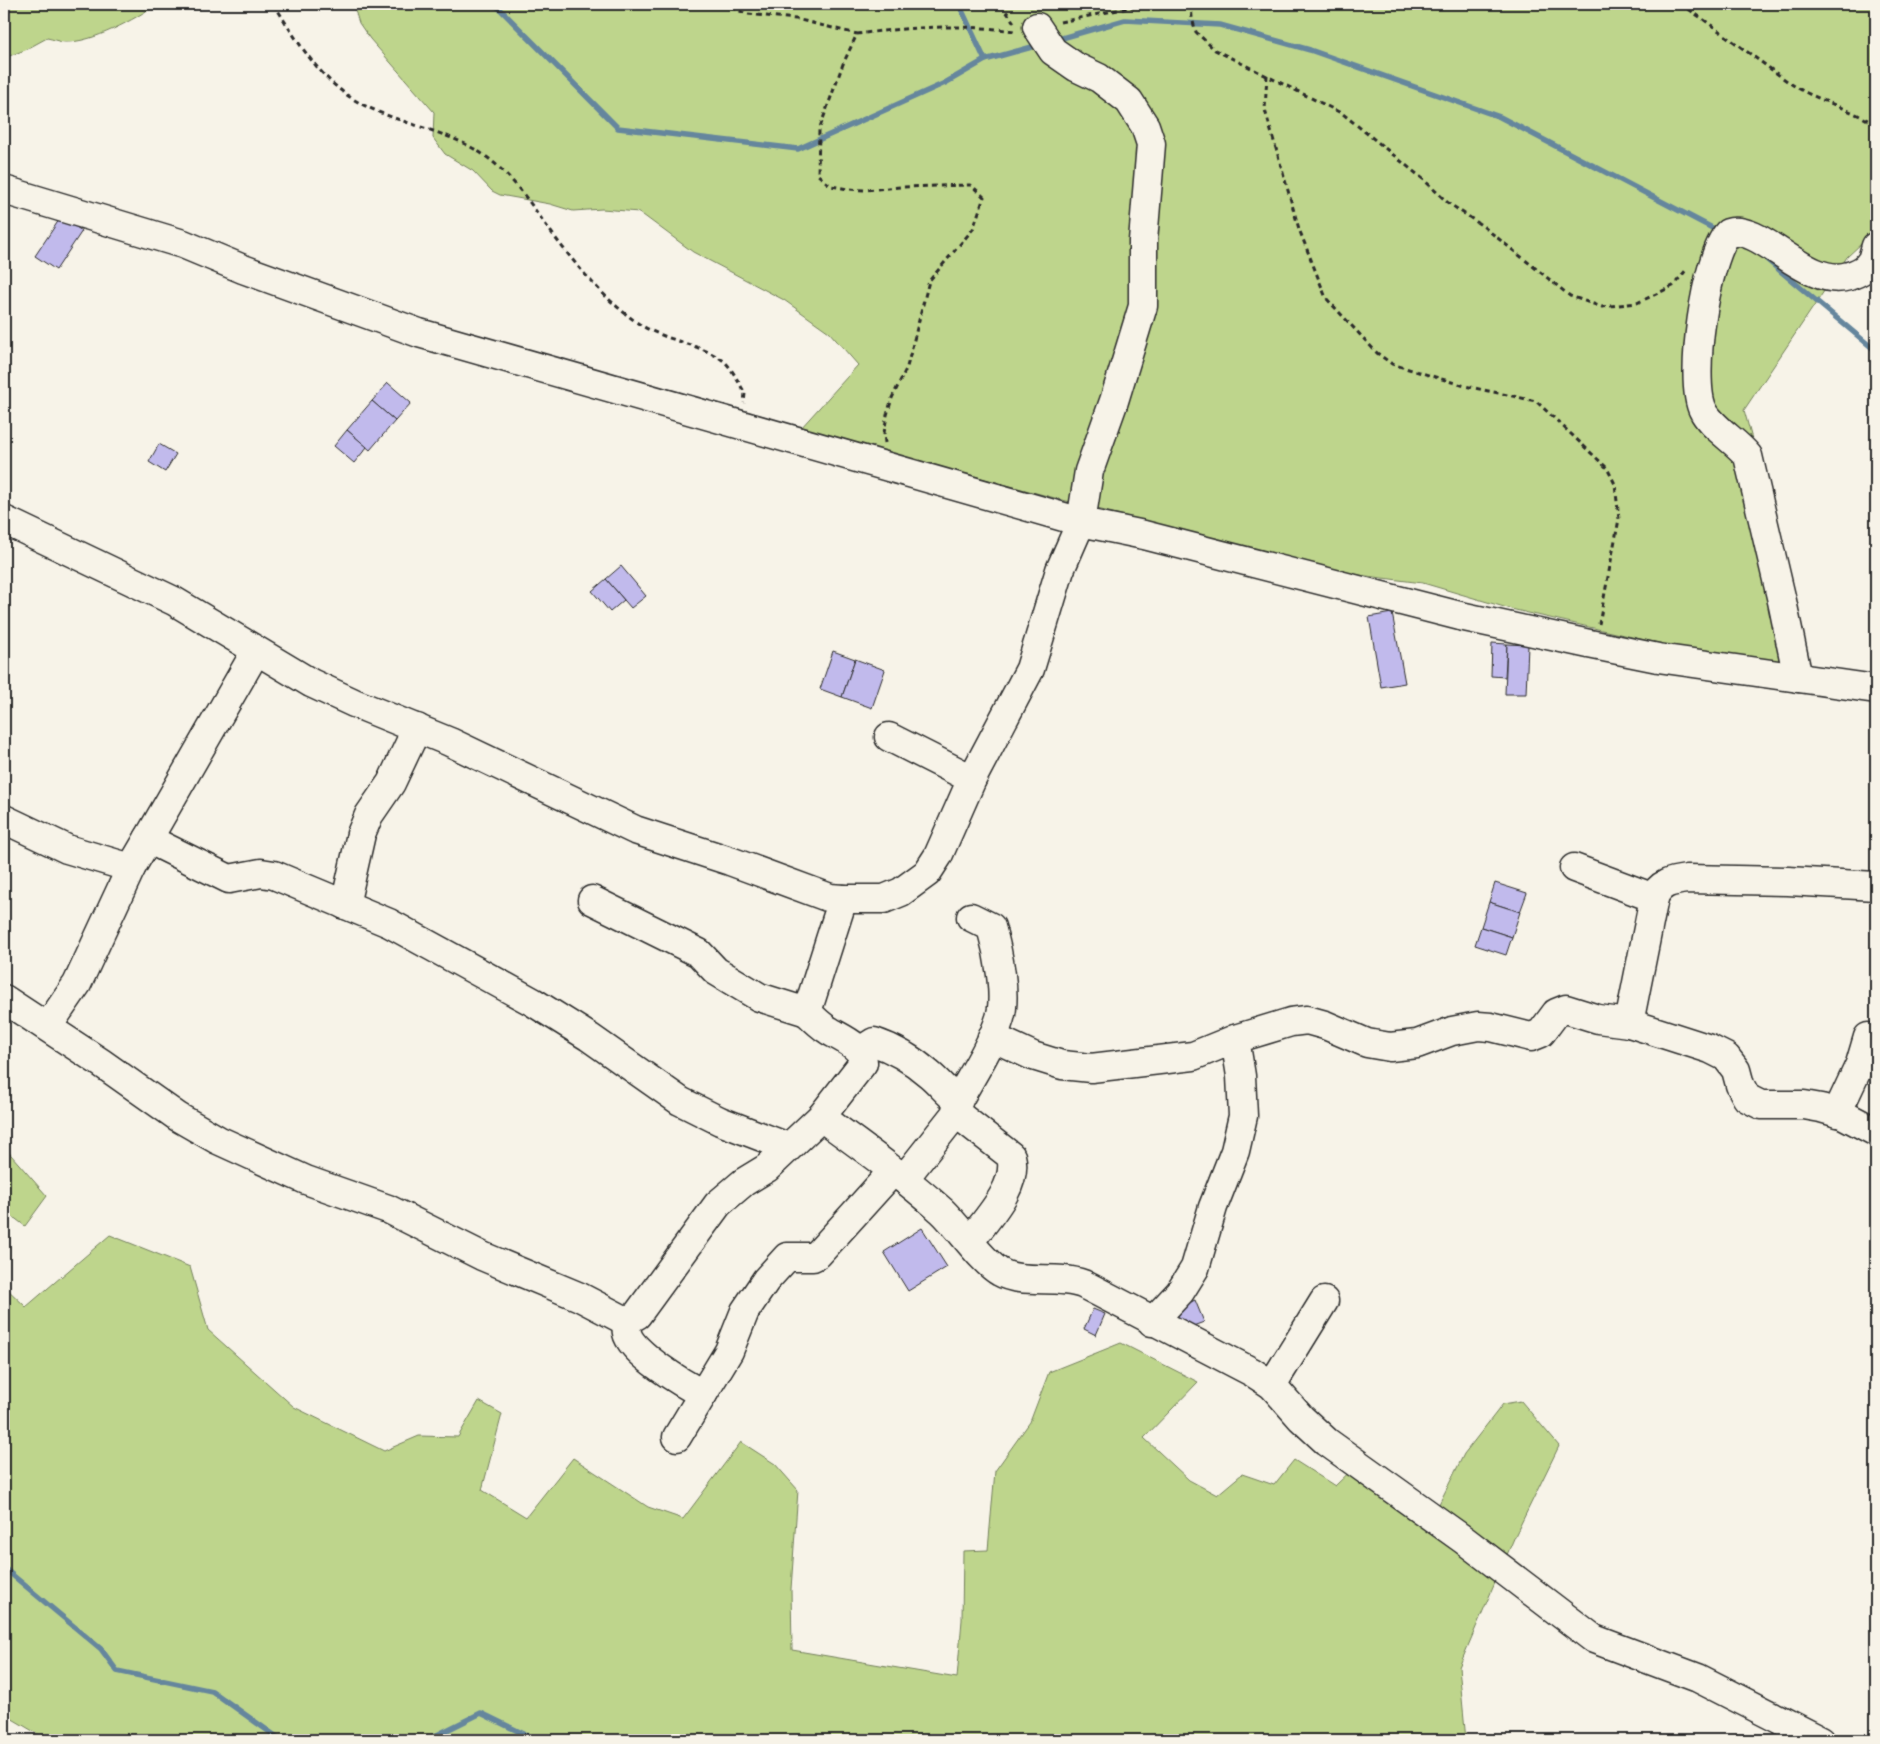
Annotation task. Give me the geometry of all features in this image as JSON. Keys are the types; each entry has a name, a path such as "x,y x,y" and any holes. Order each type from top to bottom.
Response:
{"street":[{"path":"4,520 174,601 311,682 354,703 416,728 635,830 730,861 830,898 884,899 909,887 927,873 938,856 972,779 1030,669 1060,570 1081,522 1089,471 1114,401 1144,306 1143,241 1151,144 1145,126 1129,101 1099,78 1076,67 1045,38"},
{"path":"4,190 184,244 251,272 419,333 887,469 964,487 1081,522 1144,535 1460,616 1589,644 1658,658 1876,688"},
{"path":"1798,678 1748,456 1704,413 1697,391 1697,348 1702,318 1725,235 1744,232 1806,269 1820,275 1843,278 1855,274 1869,264 1876,246"},
{"path":"48,1026 76,984 131,868 256,651"},
{"path":"345,905 361,834 369,815 395,776 416,728"},
{"path":"889,737 972,779"},
{"path":"4,819 67,849 131,868"},
{"path":"148,839 229,879 261,873 274,875 389,923 533,1002 589,1037 680,1101 728,1125 788,1147"},
{"path":"1574,868 1654,898"},
{"path":"1629,1022 1654,898 1659,887 1672,881 1687,879 1788,881 1876,886"},
{"path":"807,1012 843,899"},
{"path":"592,900 699,953 716,971 758,997 807,1012 826,1029 860,1051 864,1058 863,1063 821,1117 767,1168 744,1182 718,1204 637,1315 626,1321"},
{"path":"677,1437 729,1352 745,1311 766,1280 787,1258 813,1257 818,1254 898,1175 957,1107 992,1036 1002,1005 1001,984 993,934 988,925 971,917"},
{"path":"4,1000 48,1026 178,1117 218,1140 306,1180 380,1206 465,1248 580,1297 626,1321"},
{"path":"992,1036 1062,1066 1091,1068 1193,1056 1235,1039 1291,1022 1307,1020 1325,1025 1366,1043 1390,1047 1417,1044 1452,1031 1478,1026 1531,1037 1540,1033 1556,1013 1566,1009 1598,1020 1629,1022 1710,1049 1726,1057 1736,1070 1747,1098 1761,1105 1804,1105 1837,1113 1876,1132"},
{"path":"1837,1113 1860,1064 1868,1037"},
{"path":"1152,1322 1180,1292 1195,1268 1213,1207 1237,1143 1243,1116 1241,1076 1235,1039"},
{"path":"860,1051 874,1042 895,1050 927,1072 957,1107 1011,1156 1014,1167 1009,1184 970,1241"},
{"path":"821,1117 898,1175 943,1212 1000,1272 1015,1277 1075,1281 1252,1372 1272,1386 1301,1418 1327,1442 1464,1540 1594,1639 1698,1678 1820,1740"},
{"path":"1272,1386 1324,1301"},
{"path":"626,1321 627,1335 640,1352 657,1366 703,1394"}],"path":[{"path":"274,4 305,52 338,87 354,99 370,107 439,132 488,158 514,184 568,255 622,311 652,331 723,360 745,393 738,425"},
{"path":"723,4 747,14 796,19 857,34 910,27 978,26 1018,31 1010,15 1000,4"},
{"path":"1045,38 1147,4"},
{"path":"1191,4 1196,32 1215,50 1344,114 1448,202 1484,227 1570,296 1602,308 1637,303 1673,286 1692,264"},
{"path":"1681,4 1718,29 1744,52 1798,88 1876,125"},
{"path":"857,34 843,64 818,130 818,175 831,186 865,190 971,185 984,196 974,229 929,281 907,367 892,398 887,415 884,433 887,469"},
{"path":"1267,75 1265,110 1298,229 1326,298 1377,353 1392,364 1465,386 1536,402 1607,468 1615,484 1619,519 1603,609 1598,628 1589,644"}],"green space":[{"path":"4,4 157,4 126,23 88,39 63,42 47,38 25,50 4,58"},
{"path":"353,4 1876,4 1876,230 1847,257 1744,410 1793,588 1808,665 1667,645 1511,609 1423,583 1350,574 1051,497 800,429 858,365 829,332 784,300 693,252 639,212 602,209 573,211 550,204 500,195 492,191 473,171 445,154 433,138 434,112 370,39 359,23"},
{"path":"4,1147 47,1196 25,1226 4,1210"},
{"path":"110,1235 190,1267 208,1330 294,1407 384,1451 419,1436 458,1437 479,1401 502,1414 482,1490 526,1517 573,1458 648,1507 683,1519 741,1442 775,1464 798,1490 791,1589 792,1650 957,1678 962,1620 963,1551 988,1550 995,1471 1030,1422 1049,1372 1121,1343 1198,1382 1144,1438 1189,1480 1217,1495 1242,1474 1274,1485 1294,1460 1335,1486 1365,1457 1438,1506 1464,1454 1503,1404 1521,1401 1559,1446 1515,1536 1459,1667 1466,1740 48,1740 4,1714 4,1286 26,1307"}],"building":[{"path":"61,217 82,231 56,270 35,256"},
{"path":"388,383 411,403 395,421 372,401"},
{"path":"372,401 395,421 370,450 347,430"},
{"path":"347,430 367,447 354,463 334,446"},
{"path":"159,444 176,454 165,472 149,462"},
{"path":"621,566 646,596 631,608 606,579"},
{"path":"606,579 624,600 610,612 592,591"},
{"path":"1392,613 1405,683 1381,687 1369,617"},
{"path":"1492,643 1507,644 1505,677 1491,676"},
{"path":"1507,644 1528,645 1526,694 1505,694"},
{"path":"833,651 855,659 842,697 820,689"},
{"path":"855,659 885,670 872,708 842,697"},
{"path":"1495,883 1527,893 1520,912 1489,902"},
{"path":"1489,902 1520,912 1512,937 1481,927"},
{"path":"1481,927 1512,937 1506,955 1475,945"},
{"path":"922,1228 947,1267 908,1291 884,1252"},
{"path":"1190,1298 1191,1302 1195,1300 1204,1322 1182,1330 1174,1308"},
{"path":"1093,1309 1105,1314 1096,1335 1084,1329"}],"waterway":[{"path":"495,4 618,128 798,149 945,83 985,60 1039,45"},
{"path":"959,4 985,60"},
{"path":"1055,40 1125,20 1220,25 1310,50 1500,117 1720,232"},
{"path":"1765,258 1876,351"},
{"path":"4,1568 101,1649 117,1671 212,1691 281,1740"},
{"path":"427,1740 481,1713 536,1740"}]}
